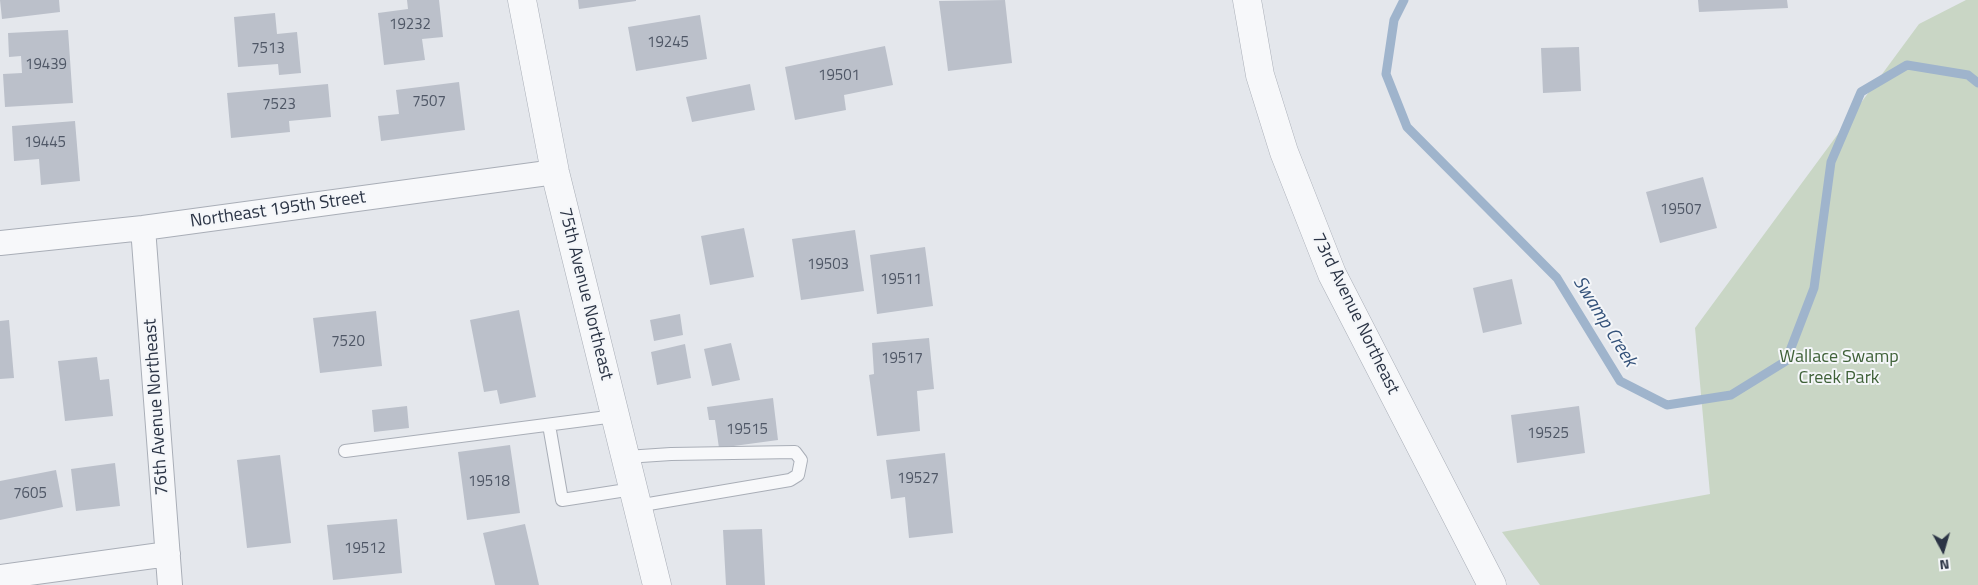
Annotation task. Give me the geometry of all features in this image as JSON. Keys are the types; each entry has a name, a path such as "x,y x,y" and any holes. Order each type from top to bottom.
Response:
{"street":[{"name":"75th Avenue Northeast","path":"522,0 555,172 657,585"},
{"name":"73rd Avenue Northeast","path":"1247,0 1260,75 1284,152 1332,274 1492,585"},
{"name":"Northeast 195th Street","path":"0,243 143,228 555,172"},
{"name":"76th Avenue Northeast","path":"143,228 170,585"},
{"path":"0,577 168,554"}],"lane":[{"path":"345,451 615,416"},
{"path":"549,425 562,500 636,498 790,480 798,475 801,460 795,452 671,454 626,457"}],"green space":[{"name":"Wallace Swamp Creek Park","path":"1966,0 1978,0 1978,585 1540,585 1502,532 1710,494 1695,328 1919,24"}],"building":[{"path":"0,0 59,0 60,12 2,19"},
{"path":"407,0 439,0 443,37 422,39 425,60 384,65 378,13 408,9"},
{"path":"578,0 636,0 636,1 579,9"},
{"path":"1005,0 1012,63 948,71 939,1"},
{"path":"1698,0 1787,0 1788,8 1699,12"},
{"path":"275,13 277,34 297,32 301,73 279,75 278,64 238,67 234,17"},
{"path":"700,15 707,59 636,71 628,27"},
{"path":"68,30 73,103 5,107 3,74 22,73 21,56 9,57 8,33"},
{"path":"885,46 893,85 844,95 846,110 795,120 785,67"},
{"path":"1579,47 1581,91 1543,93 1541,48"},
{"path":"459,82 465,130 381,141 378,116 399,114 396,90"},
{"path":"328,84 331,117 289,121 290,132 231,138 227,93"},
{"path":"750,84 755,110 692,122 686,97"},
{"path":"75,121 80,181 41,185 39,159 14,161 12,126"},
{"path":"1703,177 1717,228 1660,243 1646,192"},
{"path":"744,228 754,277 710,285 701,236"},
{"path":"855,230 864,291 801,300 792,239"},
{"path":"925,247 933,306 877,314 870,255"},
{"path":"1512,279 1522,324 1483,333 1473,288"},
{"path":"519,310 536,397 500,404 497,390 484,392 470,320"},
{"path":"376,311 382,366 320,373 313,318"},
{"path":"680,314 683,335 654,341 650,320"},
{"path":"9,320 14,378 0,379 0,321"},
{"path":"929,338 934,389 917,391 920,431 877,436 869,375 874,374 872,343"},
{"path":"731,343 740,380 712,386 704,349"},
{"path":"685,344 691,378 657,385 651,352"},
{"path":"97,357 100,380 109,379 113,416 65,421 58,361"},
{"path":"773,398 778,440 719,448 715,420 709,420 707,407"},
{"path":"407,406 409,428 374,432 372,410"},
{"path":"1579,406 1585,453 1517,463 1511,415"},
{"path":"510,445 520,513 467,520 458,452"},
{"path":"945,453 953,533 909,538 905,497 891,499 886,460"},
{"path":"280,455 291,543 247,548 237,460"},
{"path":"115,463 120,506 76,511 71,469"},
{"path":"56,470 63,507 0,520 0,481"},
{"path":"397,519 402,573 333,580 327,525"},
{"path":"525,524 539,585 495,585 483,533"},
{"path":"762,529 765,585 726,585 723,530"}],"waterway":[{"name":"Swamp Creek","path":"1404,0 1394,20 1386,74 1407,127 1557,278 1620,381 1667,405 1731,395 1786,361 1814,288 1831,162 1861,92 1907,65 1968,75 1978,83"}]}
